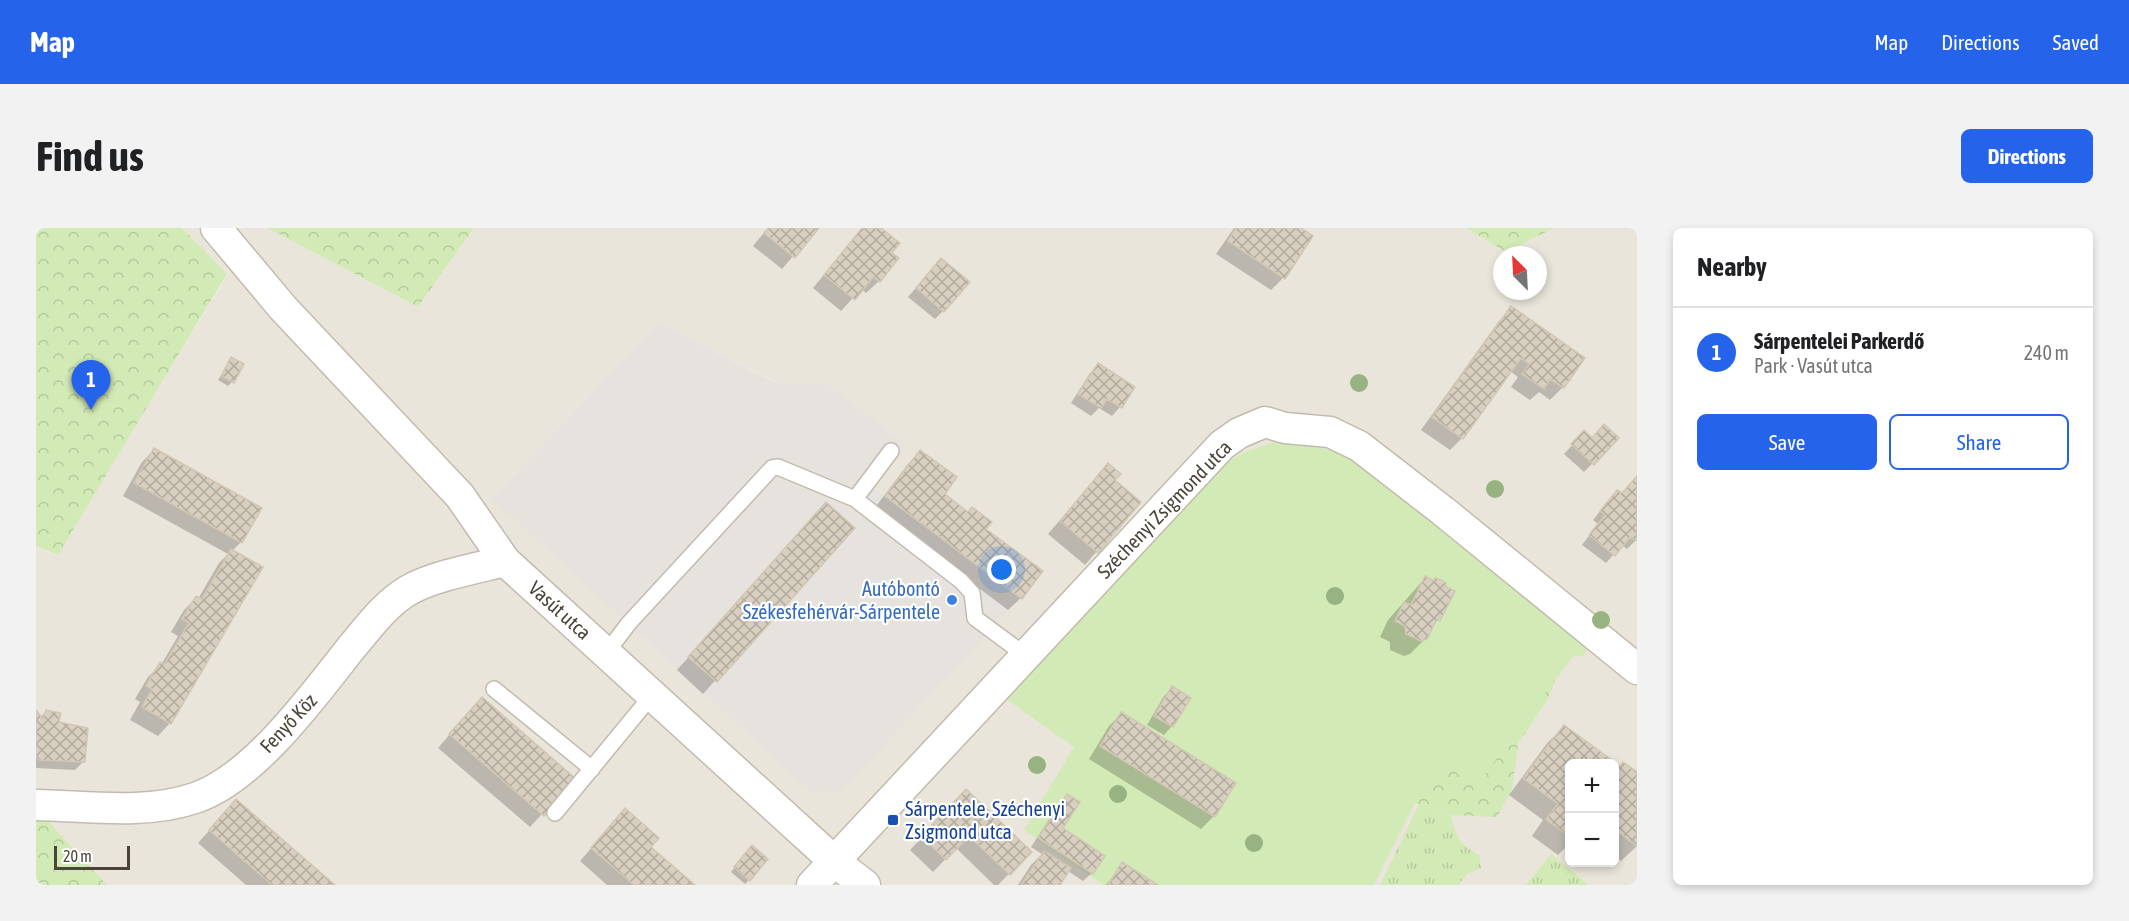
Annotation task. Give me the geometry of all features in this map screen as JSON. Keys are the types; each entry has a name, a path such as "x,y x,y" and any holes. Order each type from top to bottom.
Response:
{"street":[{"name":"Vasút utca","path":"216,228 283,308 460,496 505,561 835,862 865,885"},
{"name":"Széchenyi Zsigmond utca","path":"812,885 1222,445 1239,433 1265,422 1285,428 1330,432 1359,446 1443,511 1637,669"},
{"name":"Fenyő Köz","path":"36,805 139,808 195,798 215,790 273,742 390,605 409,590 427,582 505,561"}],"lane":[{"path":"855,499 891,451"},
{"path":"607,652 629,623 771,468 778,467 855,499 961,581 972,593 975,618 1025,656"},
{"path":"494,689 592,769"},
{"path":"555,813 653,694"}],"shaded area":[{"path":"182,228 267,228 418,307 474,228 1466,228 1496,246 1493,246 1493,300 1547,300 1547,246 1518,246 1554,228 1637,228 1637,885 107,885 48,822 36,821 36,546 57,555 227,275","holes":["659,323 779,384 827,383 906,443 872,488 491,498"]},
{"path":"659,323 778,384 827,383 906,443 873,488 1021,597 841,792 810,791 491,498"}],"green space":[{"path":"36,228 182,228 227,274 58,555 36,546"},
{"path":"267,228 474,228 418,307"},
{"path":"1466,228 1554,228 1518,246 1496,246"},
{"path":"1275,442 1299,442 1341,453 1380,477 1590,646 1582,657 1574,655 1480,781 1436,761 1374,885 1104,885 1024,830 1074,747 1006,699 1215,469 1247,451"},
{"path":"1562,662 1549,697 1518,744 1512,790 1497,817 1451,815 1388,794"},
{"path":"1419,804 1451,815 1459,839 1479,855 1481,868 1467,874 1458,885 1380,885"},
{"path":"36,821 48,821 107,885 36,885"},
{"path":"1551,854 1589,885 1526,885"}],"building":[{"path":"769,228 819,228 795,258 764,233"},
{"path":"862,228 881,228 900,243 892,253 899,258 880,282 873,277 855,300 824,275"},
{"path":"1236,228 1301,228 1313,236 1285,279 1228,241"},
{"path":"941,258 970,282 944,312 916,288"},
{"path":"1511,306 1585,358 1564,388 1550,379 1544,389 1522,374 1529,364 1521,358 1463,439 1432,417"},
{"path":"231,357 244,364 234,383 221,376"},
{"path":"1098,363 1135,387 1122,408 1107,399 1101,408 1078,394"},
{"path":"1604,424 1619,438 1594,465 1571,444 1584,430 1592,438"},
{"path":"154,448 262,508 242,543 134,483"},
{"path":"920,450 957,477 945,494 968,512 972,507 992,522 986,529 1043,571 1022,599 885,496"},
{"path":"1108,463 1121,474 1115,480 1141,502 1098,553 1060,521"},
{"path":"1637,476 1637,541 1630,537 1615,556 1589,535 1605,515 1600,511 1617,490 1622,493"},
{"path":"826,502 855,528 717,682 688,657"},
{"path":"231,549 263,567 171,724 142,707 152,689 146,686 160,662 164,665 189,623 182,619 196,596 202,599"},
{"path":"1425,576 1434,581 1435,578 1441,580 1446,583 1445,586 1455,591 1440,621 1437,619 1427,639 1421,641 1406,634 1405,626 1395,621 1404,602 1411,605"},
{"path":"1172,686 1191,698 1173,727 1154,716"},
{"path":"482,697 576,779 544,816 449,734"},
{"path":"36,710 43,719 46,710 61,713 59,722 88,728 85,762 39,760 36,757"},
{"path":"1121,712 1236,783 1215,817 1100,746"},
{"path":"1564,725 1610,759 1565,759 1565,833 1546,819 1558,804 1523,778"},
{"path":"1623,762 1637,772 1637,846 1619,833 1619,765"},
{"path":"966,789 1032,852 1010,875 969,836 946,860 921,836"},
{"path":"1067,794 1080,802 1063,828 1105,856 1093,874 1038,838"},
{"path":"236,799 335,885 272,885 209,830"},
{"path":"625,808 659,838 651,847 695,885 634,885 591,848"},
{"path":"752,845 768,859 750,881 734,867"},
{"path":"1044,851 1071,868 1060,885 1021,885"},
{"path":"1122,862 1158,885 1108,885"}],"place":[{"name":"Sárpentelei Parkerdő","path":"91,410"},
{"name":"Autóbontó Székesfehérvár-Sárpentele","path":"952,600"},
{"name":"Sárpentele, Széchenyi Zsigmond utca","path":"893,820"}]}
